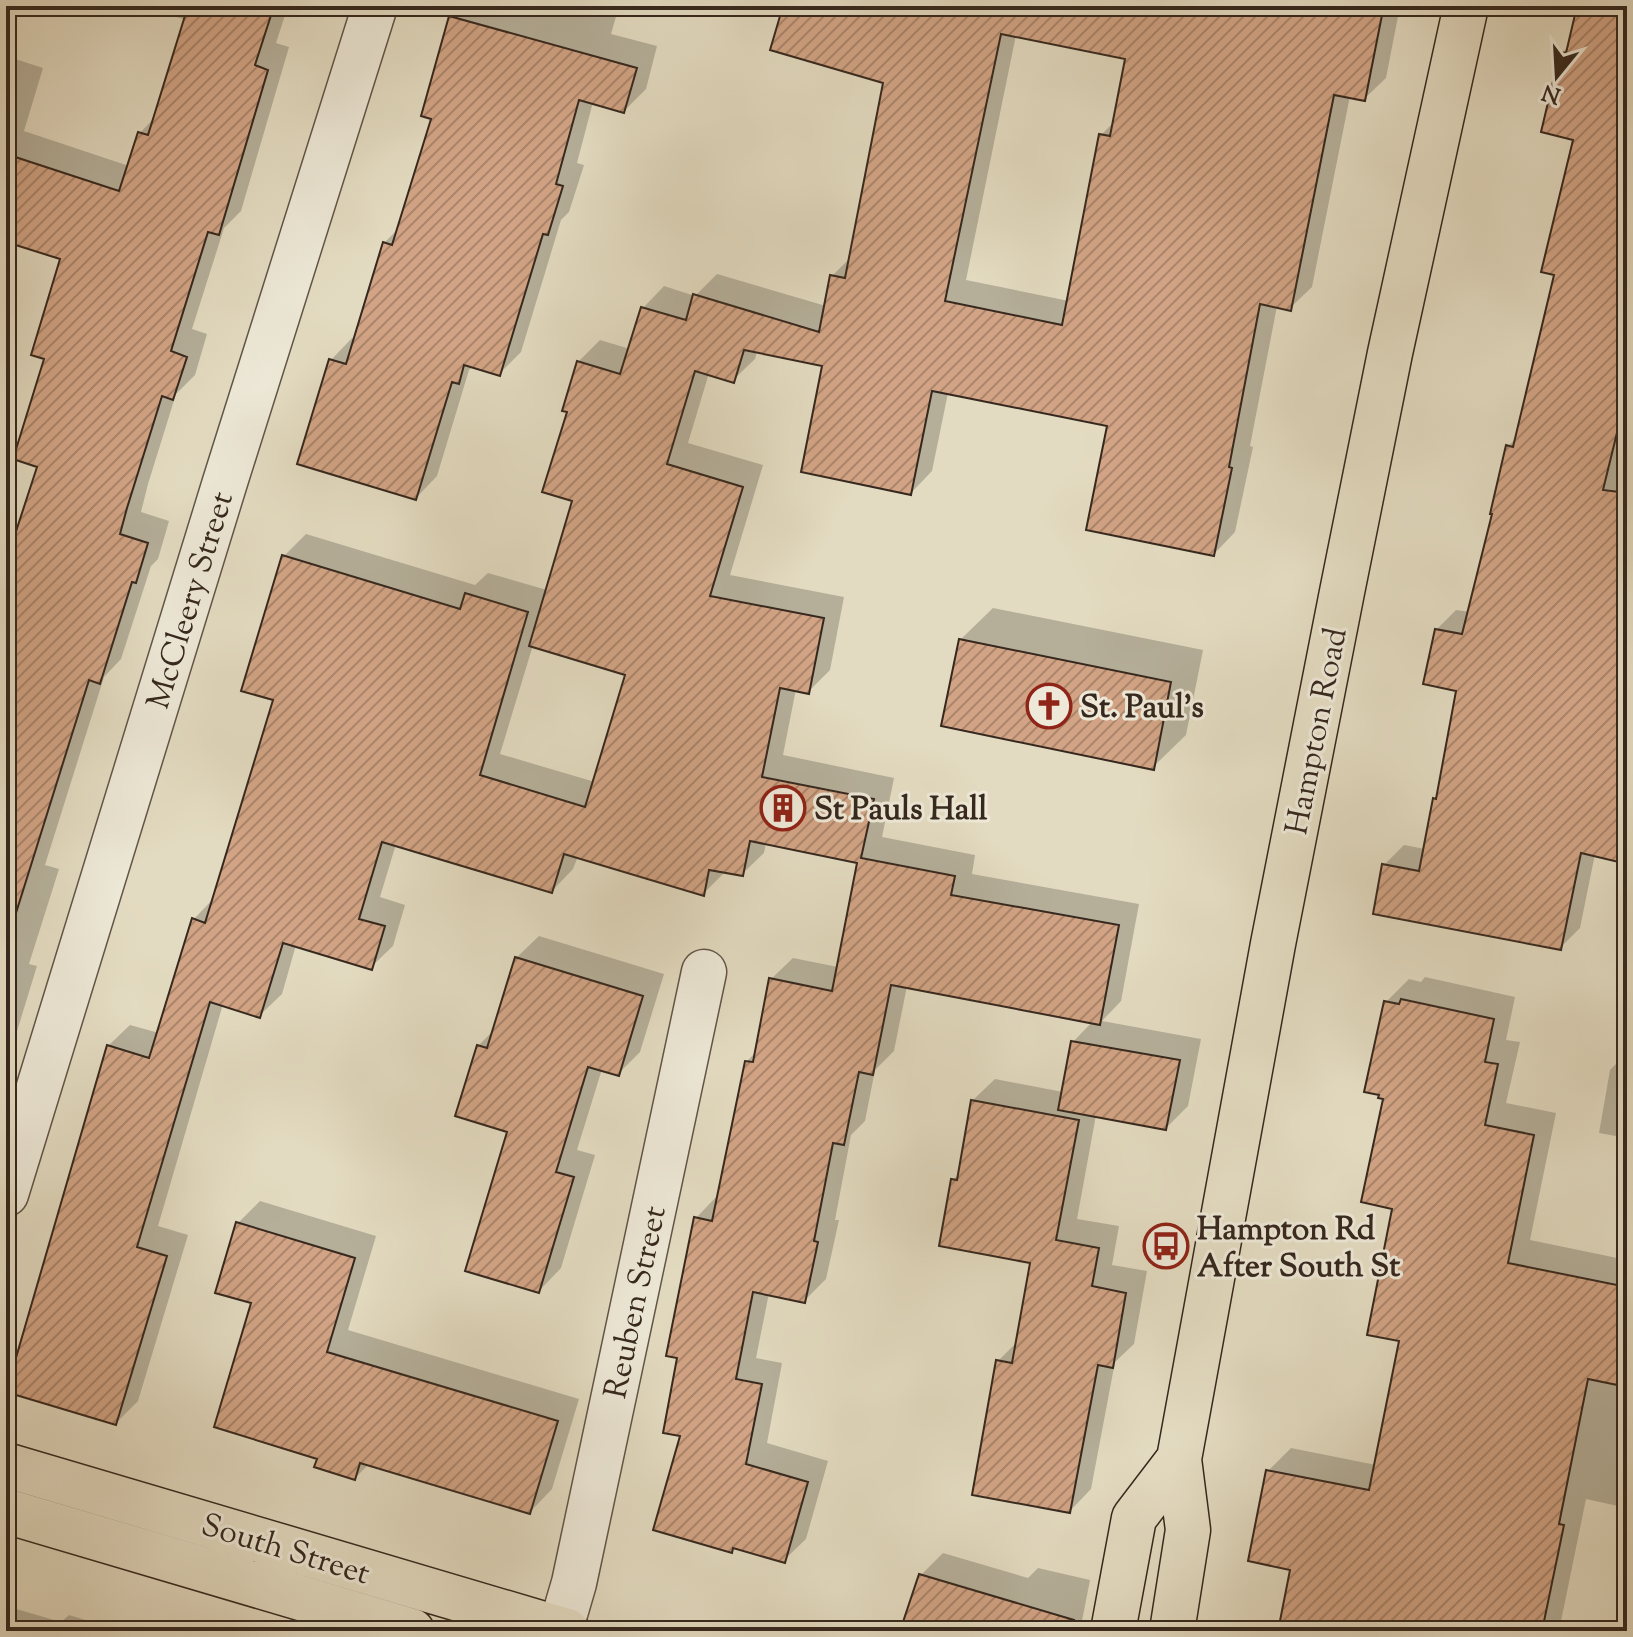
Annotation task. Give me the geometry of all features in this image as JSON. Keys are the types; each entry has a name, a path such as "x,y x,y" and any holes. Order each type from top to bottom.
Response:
{"main road":[{"name":"Hampton Road","path":"1172,1631 1188,1530 1179,1459 1273,944 1342,592 1390,353 1466,6"},
{"name":"Hampton Road","path":"1113,1631 1134,1518 1179,1459"},
{"name":"South Street","path":"6,1465 562,1631"},
{"name":"South Street","path":"6,1511 412,1631"}],"street":[{"name":"McCleery Street","path":"6,1194 375,6"},
{"name":"Reuben Street","path":"562,1631 704,972"}],"building":[{"path":"188,6 274,6 255,65 268,70 219,235 208,232 171,351 187,357 173,400 162,396 120,534 148,543 136,583 132,582 100,684 89,680 16,913 6,912 6,562 37,467 13,459 44,359 31,355 60,259 6,242 6,154 119,191 138,132 148,135"},
{"path":"783,6 1334,6 1382,15 1365,101 1334,95 1291,311 1260,304 1214,556 1086,530 1107,426 932,391 911,495 801,472 822,366 744,350 734,383 695,371 667,464 743,487 710,596 824,618 809,694 780,688 762,777 874,799 861,858 955,876 951,895 1119,925 1100,1025 891,985 873,1075 859,1072 844,1145 833,1143 805,1303 753,1292 736,1379 762,1384 746,1464 808,1482 785,1563 733,1548 732,1553 653,1530 680,1436 663,1433 677,1358 666,1356 694,1217 712,1221 745,1061 753,1062 769,978 832,991 857,863 750,841 743,876 709,870 704,896 564,854 552,893 382,842 359,919 385,926 372,970 283,943 260,1018 210,1002 137,1247 167,1256 116,1425 6,1392 107,1045 149,1058 192,918 205,923 273,700 241,691 282,555 460,609 465,593 528,612 480,775 585,807 625,675 529,646 572,501 542,492 567,412 562,411 577,361 620,374 641,307 686,320 693,294 819,332 830,275 845,278 883,83 770,50","holes":["1001,34 1125,59 1110,136 1099,134 1062,325 945,301"]},
{"path":"1577,6 1627,6 1627,392 1603,490 1627,493 1627,864 1581,853 1561,950 1373,914 1382,864 1419,871 1456,691 1423,684 1435,629 1462,634 1506,445 1513,447 1554,275 1541,272 1573,140 1541,132 1560,52 1566,53"},
{"path":"449,16 637,68 624,113 579,100 556,184 563,186 548,235 543,234 500,376 464,365 459,384 452,382 416,500 297,464 329,359 346,364 383,242 392,245 431,119 421,116"},
{"name":"St. Paul's","path":"959,639 1171,682 1154,770 941,726"},
{"path":"515,957 643,996 619,1076 588,1067 556,1172 574,1177 539,1293 465,1271 507,1132 455,1116 477,1045 487,1048"},
{"path":"1401,999 1494,1019 1485,1062 1498,1064 1485,1125 1534,1135 1508,1263 1627,1287 1627,1387 1588,1379 1559,1524 1564,1525 1542,1631 1278,1631 1290,1570 1248,1561 1266,1470 1369,1490 1399,1341 1367,1335 1392,1209 1361,1202 1383,1099 1364,1092 1384,1001 1399,1004"},
{"path":"1071,1041 1180,1060 1166,1130 1058,1110"},
{"path":"971,1100 1079,1120 1056,1240 1099,1248 1092,1286 1126,1293 1113,1368 1098,1365 1070,1513 972,1495 996,1360 1012,1363 1030,1263 939,1246 951,1179 957,1180"},
{"path":"236,1222 355,1258 327,1352 558,1421 530,1514 360,1463 355,1480 314,1467 317,1459 214,1427 251,1303 215,1293"},
{"path":"919,1574 1074,1620 1072,1631 900,1631"}],"place":[{"name":"St. Paul's","path":"1049,706"},
{"name":"St Pauls Hall","path":"783,808"},
{"name":"Hampton Rd After South St","path":"1166,1246"}]}
